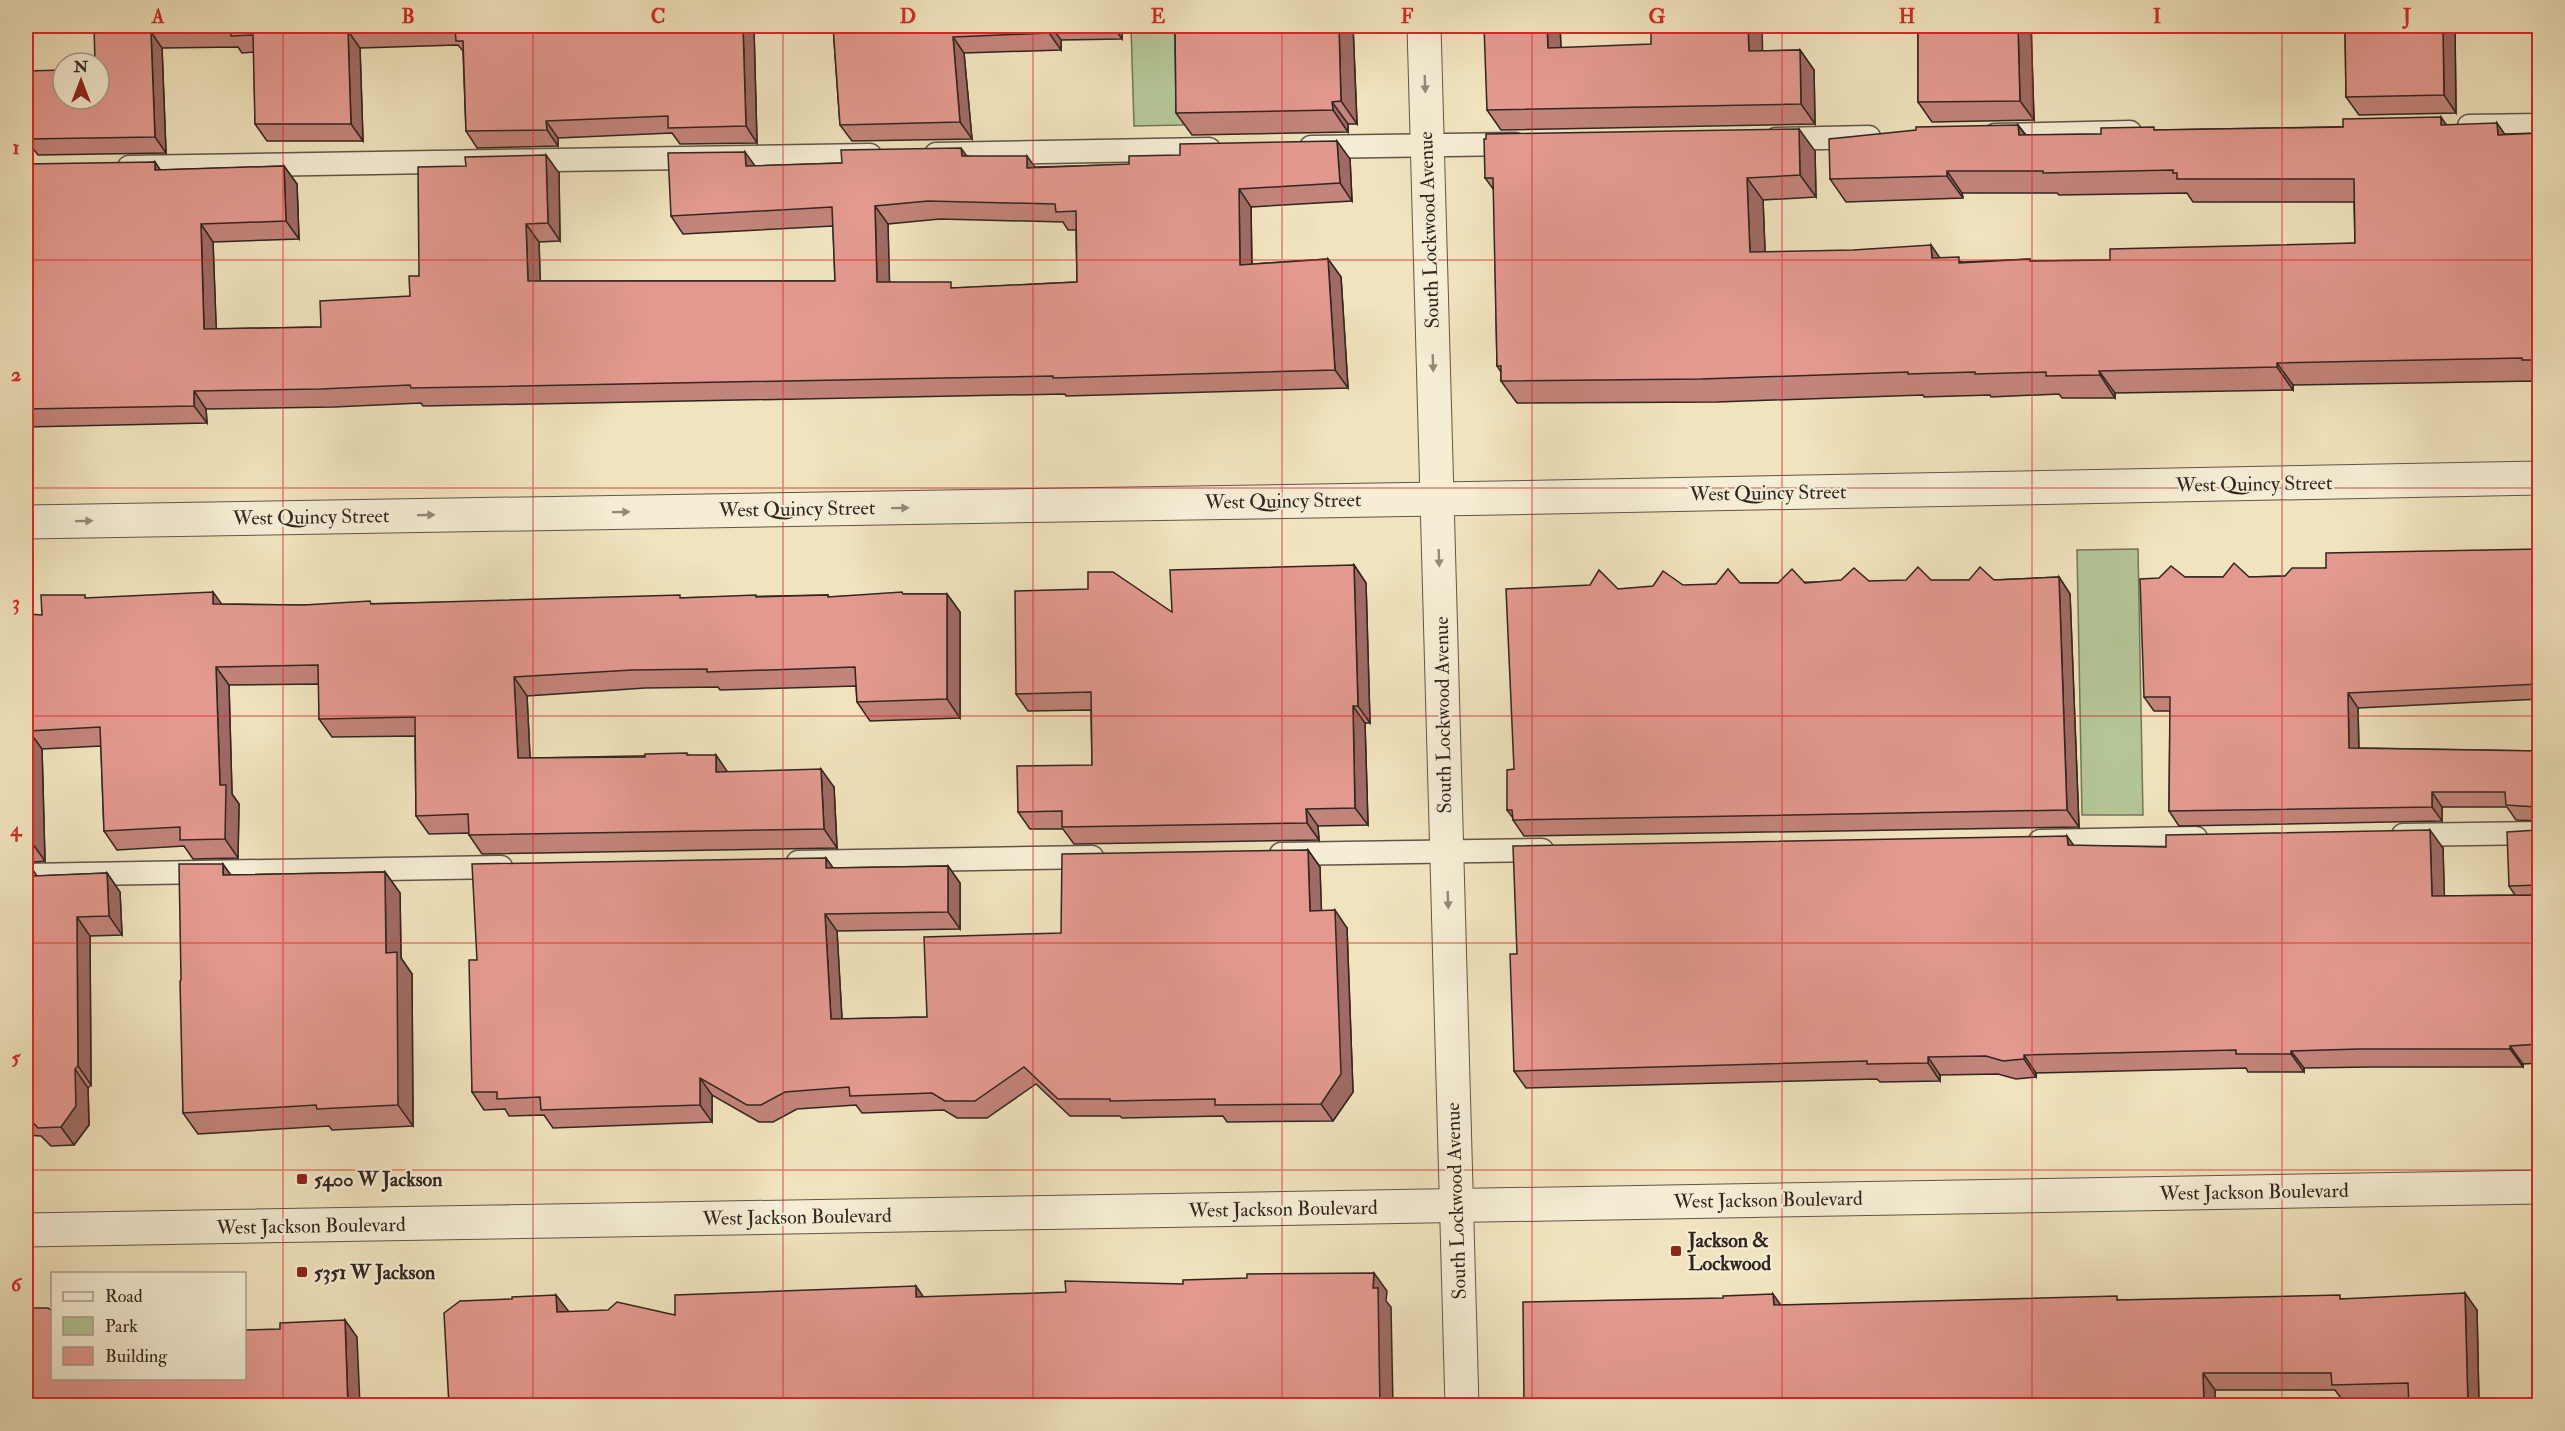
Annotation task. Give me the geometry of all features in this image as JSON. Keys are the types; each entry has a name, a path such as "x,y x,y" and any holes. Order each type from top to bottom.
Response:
{"street":[{"name":"South Lockwood Avenue","path":"1424,26 1462,1406"},
{"name":"West Quincy Street","path":"26,522 2540,478"},
{"name":"West Jackson Boulevard","path":"26,1230 2540,1187"}],"lane":[{"path":"2444,127 2540,125"},
{"path":"1978,135 2157,132"},
{"path":"1751,139 1894,137"},
{"path":"1293,148 1536,143"},
{"path":"911,154 1234,149"},
{"path":"109,167 887,154"},
{"path":"2384,835 2540,832"},
{"path":"2024,842 2216,838"},
{"path":"1264,854 1568,849"},
{"path":"776,862 1109,857"},
{"path":"26,875 525,867"}],"green space":[{"path":"1131,26 1180,26 1183,125 1134,126"},
{"path":"2138,549 2143,815 2082,815 2077,550"}],"building":[{"path":"94,26 743,26 746,126 668,128 668,116 546,121 547,130 466,131 463,41 456,41 455,28 348,31 351,124 255,124 253,35 231,36 230,30 151,32 155,137 26,139 26,71 51,70 51,111 111,111 111,51 95,51"},
{"path":"833,26 1049,26 1049,33 953,37 960,122 840,125"},
{"path":"1175,26 1339,26 1341,101 1332,102 1333,110 1176,113"},
{"path":"1484,26 1547,26 1548,48 1651,44 1651,26 1748,26 1749,51 1800,50 1801,104 1487,110"},
{"path":"1918,26 2018,26 2020,101 1918,102"},
{"path":"2345,26 2443,26 2444,95 2346,97"},
{"path":"2441,117 2441,125 2497,123 2498,135 2540,133 2540,360 2522,360 2522,358 2277,363 2277,367 2099,371 2100,375 2046,376 2046,372 1908,374 1908,372 1701,379 1501,381 1501,366 1497,366 1493,178 1485,178 1484,139 1486,139 1486,134 1799,129 1800,175 1747,178 1750,252 1853,250 1931,245 1932,258 1959,257 1959,263 2030,259 2030,261 2110,260 2110,249 2355,243 2354,179 2177,179 2177,173 2173,173 2173,170 2043,173 2043,171 1947,171 1947,176 1830,179 1829,139 1916,130 1916,127 2018,125 2019,135 2101,134 2101,128 2154,127 2154,130 2343,127 2343,119"},
{"path":"1337,141 1340,183 1239,189 1240,265 1328,259 1335,370 1053,378 1053,376 411,388 410,385 194,391 194,406 26,409 26,164 155,162 155,170 284,166 286,221 201,224 204,329 321,327 320,301 410,296 409,276 419,276 418,167 466,166 465,157 546,155 548,223 526,224 528,281 835,281 832,207 671,216 668,153 745,152 746,166 842,163 841,150 961,148 962,156 1027,156 1027,168 1129,164 1129,156 1180,155 1180,144","holes":["928,201 1055,204 1056,212 1076,211 1077,282 951,288 951,282 877,282 875,206"]},
{"path":"2540,549 2540,684 2348,693 2349,748 2540,751 2540,810 2537,807 2506,805 2505,792 2432,792 2432,807 2169,811 2170,697 2144,697 2140,579 2159,578 2171,566 2185,577 2223,577 2234,563 2249,577 2285,576 2292,568 2326,568 2326,553"},
{"path":"1354,565 1358,706 1353,706 1355,808 1306,809 1307,823 1062,827 1062,811 1018,812 1017,766 1092,765 1091,692 1016,694 1015,591 1088,589 1088,572 1113,572 1172,612 1170,570"},
{"path":"1918,567 1931,580 1969,580 1980,567 1994,580 2059,577 2067,810 1513,820 1512,810 1507,810 1507,770 1514,769 1506,589 1590,585 1599,570 1618,589 1653,586 1663,571 1683,585 1716,584 1728,569 1740,583 1778,583 1792,569 1805,583 1841,580 1854,568 1869,581 1906,580"},
{"path":"213,592 213,604 304,605 370,601 371,604 680,595 680,598 756,595 756,597 828,595 828,597 902,592 903,594 947,594 947,699 857,702 855,667 707,672 707,669 632,670 514,677 518,758 645,757 645,754 687,753 687,755 716,755 716,772 821,769 824,829 469,835 468,814 416,816 415,717 319,719 318,665 216,667 220,785 226,785 225,839 180,840 180,827 104,831 100,727 29,731 32,843 26,843 26,614 42,615 41,595 85,595 85,598"},
{"path":"2540,826 2540,885 2509,886 2507,832 2537,830"},
{"path":"2430,830 2432,896 2533,895 2539,1044 2510,1046 2510,1049 2359,1049 2291,1051 2291,1054 2236,1054 2236,1050 2024,1055 2024,1059 2003,1061 1986,1056 1928,1057 1928,1063 1867,1064 1867,1061 1514,1071 1510,954 1517,954 1513,846 2067,836 2068,845 2166,847 2166,835"},
{"path":"1308,850 1310,911 1335,910 1341,1074 1321,1104 1215,1105 1215,1099 1110,1101 1110,1099 1058,1099 1024,1067 975,1101 945,1101 932,1093 850,1096 849,1087 785,1092 761,1105 747,1105 700,1078 700,1105 541,1110 540,1097 497,1099 497,1092 472,1092 469,960 477,960 472,864 826,858 826,868 948,866 948,912 825,914 831,1019 927,1017 924,937 1061,933 1062,854"},
{"path":"179,864 223,864 223,875 385,872 386,953 397,952 398,1105 317,1109 316,1105 183,1113"},
{"path":"26,870 33,870 33,876 107,873 109,916 77,917 76,1106 61,1127 38,1128 26,1117"},
{"path":"1374,1273 1373,1288 1378,1288 1380,1406 449,1406 444,1313 460,1301 556,1295 557,1312 608,1310 617,1302 675,1315 675,1295 916,1286 916,1297 1066,1292 1065,1281 1183,1284 1183,1280 1247,1278 1247,1274"},
{"path":"2465,1293 2468,1406 2409,1406 2408,1383 2332,1385 2331,1373 2203,1373 2204,1406 1524,1406 1523,1302 1723,1298 1723,1296 1773,1294 1774,1305 2117,1296 2117,1300 2340,1295 2340,1299"},
{"path":"29,1308 48,1308 51,1310 51,1380 246,1380 246,1330 280,1329 280,1323 345,1320 348,1406 26,1406 26,1311"}],"place":[{"name":"5400 W Jackson","path":"302,1179"},
{"name":"Jackson & Lockwood","path":"1676,1251"},
{"name":"5351 W Jackson","path":"302,1272"}]}
